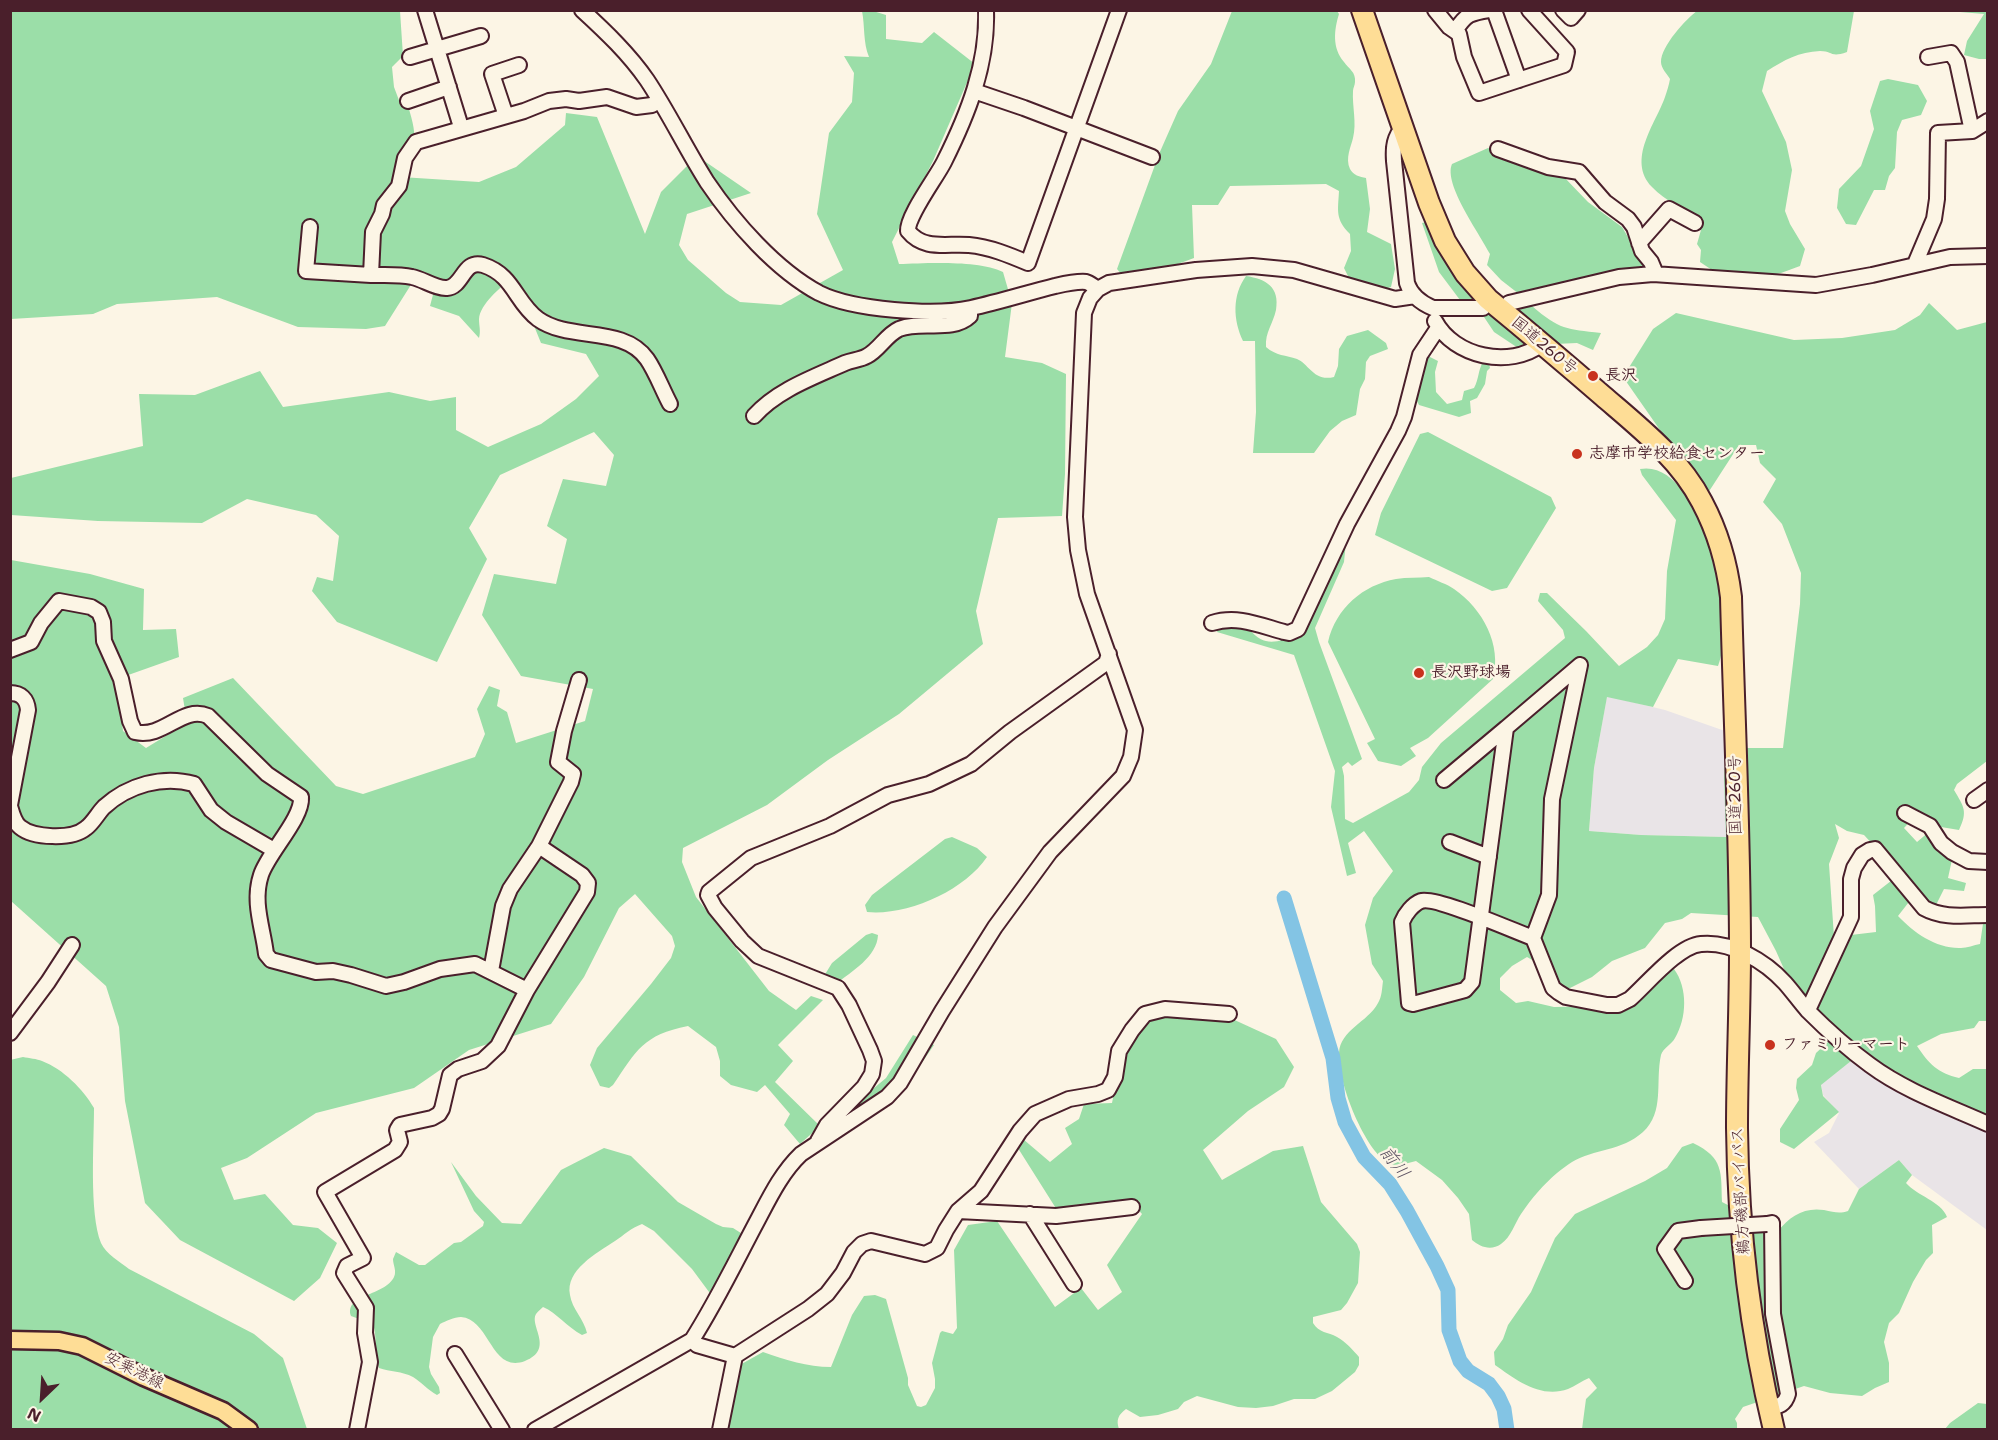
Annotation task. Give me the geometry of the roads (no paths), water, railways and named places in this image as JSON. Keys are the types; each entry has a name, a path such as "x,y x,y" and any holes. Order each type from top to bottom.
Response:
{"highway":[{"name":"国道260号","path":"1362,10 1404,126 1429,204 1445,241 1466,273 1488,299 1645,432 1676,464 1701,500 1716,530 1727,568 1731,597 1740,951"},
{"name":"鵜方磯部バイパス","path":"1740,951 1737,1128 1742,1241 1751,1315 1774,1430"}],"main road":[{"name":"安乗港線","path":"10,1340 59,1341 82,1346 144,1377 223,1411 249,1430"}],"street":[{"path":"425,10 461,127"},
{"path":"582,10 624,51 659,100 707,182 736,220 783,267 820,293 852,304 920,311 970,309 1063,284 1087,282 1098,289"},
{"path":"986,10 984,51 974,91 944,161 910,219 908,231 914,239 921,243 970,245 997,251 1028,263 1119,10"},
{"path":"1436,10 1459,33 1464,57 1479,93 1564,65 1567,52 1528,10"},
{"path":"1455,31 1463,18 1473,13 1489,10"},
{"path":"1494,10 1519,80"},
{"path":"1563,10 1571,18 1578,10"},
{"path":"410,57 481,36"},
{"path":"1928,57 1951,53 1957,62 1972,131"},
{"path":"506,116 492,74 519,65"},
{"path":"408,101 449,87"},
{"path":"974,91 1152,157"},
{"path":"371,274 373,232 384,205 399,186 403,165 416,142 549,101 566,99 579,102 610,97 636,107 652,105 659,100"},
{"path":"1915,264 1934,219 1938,199 1938,133 1972,131 1988,122"},
{"path":"1404,126 1397,134 1393,147 1407,283 1410,290 1425,305 1433,308 1483,308"},
{"path":"1497,149 1548,167 1579,172 1605,202 1634,226 1639,243 1656,274"},
{"path":"1639,243 1670,209 1695,223"},
{"path":"310,227 306,271 405,275 446,288 454,286 470,266 481,264 506,278 537,318 565,331 614,338 639,350 670,404"},
{"path":"1509,303 1619,277 1656,274 1816,285 1950,257 1988,256"},
{"path":"535,1430 692,1340 789,1165 801,1154 887,1097 900,1083 972,963 1030,878 1050,852 1123,776 1131,757 1135,730 1088,594 1078,550 1075,517 1084,313 1086,305 1098,289 1122,280 1196,270 1252,266 1294,270 1395,299 1415,296"},
{"path":"1433,308 1433,319 1438,328 1453,343 1475,354 1522,355 1542,344"},
{"path":"754,416 764,405 806,381 849,361 865,357 898,330 963,322 970,316 970,309"},
{"path":"1212,623 1237,619 1289,633 1298,629 1347,524 1398,431 1404,417 1420,355 1438,328"},
{"path":"10,650 31,642 41,623 59,601 90,607 99,612 104,622 104,641 121,679 130,721 135,732 146,735 191,713 201,713 208,716 267,774 301,797 302,803 297,815 261,874 256,896 266,954 271,960 316,972 333,971 351,975 386,986 440,969 462,964 475,964 527,990"},
{"path":"817,1143 827,1125 864,1087 872,1074 874,1061 870,1050 849,1005 838,988 758,956 742,941 715,908 708,895 709,892 751,858 830,826 888,795 929,784 971,765 1010,732 1106,663 1109,654"},
{"path":"1444,780 1580,665 1552,800 1549,895 1533,938 1552,988 1566,996 1607,1005 1618,1005 1626,1001 1678,954 1695,945 1714,944 1740,951 1764,965 1784,982 1808,1010 1871,1066 1899,1084 1988,1125"},
{"path":"491,971 503,906 510,889 539,846 573,774 558,762 564,731 579,680"},
{"path":"10,693 21,696 28,710 10,805 17,825 28,832 64,836 85,830 103,808 118,795 136,787 165,780 181,780 194,784 212,810 226,822 274,850"},
{"path":"1506,728 1480,918 1473,982 1466,990 1413,1004 1409,1003 1401,929 1405,915 1419,901 1431,900 1480,918 1533,938"},
{"path":"1974,800 1988,790"},
{"path":"1905,813 1930,826 1941,843 1952,852 1969,861 1988,862"},
{"path":"1450,842 1488,857"},
{"path":"357,1430 370,1362 364,1333 366,1308 344,1272 347,1266 363,1257 325,1192 395,1150 400,1142 397,1130 400,1125 432,1118 439,1114 450,1075 490,1055 507,1031 527,990 587,892 588,883 582,875 539,846"},
{"path":"1808,1010 1851,917 1851,879 1854,868 1862,855 1870,850 1875,849 1924,908 1933,913 1945,916 1988,915"},
{"path":"10,1033 72,945"},
{"path":"720,1430 735,1356 808,1309 827,1294 843,1273 854,1252 862,1244 871,1241 925,1254 938,1248 958,1211 981,1191 1020,1131 1035,1114 1069,1099 1108,1090 1115,1077 1119,1051 1145,1014 1165,1009 1229,1014"},
{"path":"958,1211 1056,1216 1132,1208"},
{"path":"1030,1214 1074,1284"},
{"path":"1685,1281 1665,1249 1678,1231 1772,1223 1773,1314 1788,1394 1781,1405 1769,1408"},
{"path":"692,1340 697,1345 735,1356"},
{"path":"455,1354 501,1430"}],"waterway":[{"name":"前川","path":"1284,898 1333,1058 1338,1098 1345,1122 1364,1157 1390,1184 1437,1266 1448,1290 1449,1330 1460,1361 1468,1371 1489,1384 1498,1396 1504,1409 1507,1430"}],"place":[{"name":"長沢","path":"1593,376"},
{"name":"志摩市学校給食センター","path":"1577,454"},
{"name":"長沢野球場","path":"1419,673"},
{"name":"ファミリーマート","path":"1770,1045"}]}
